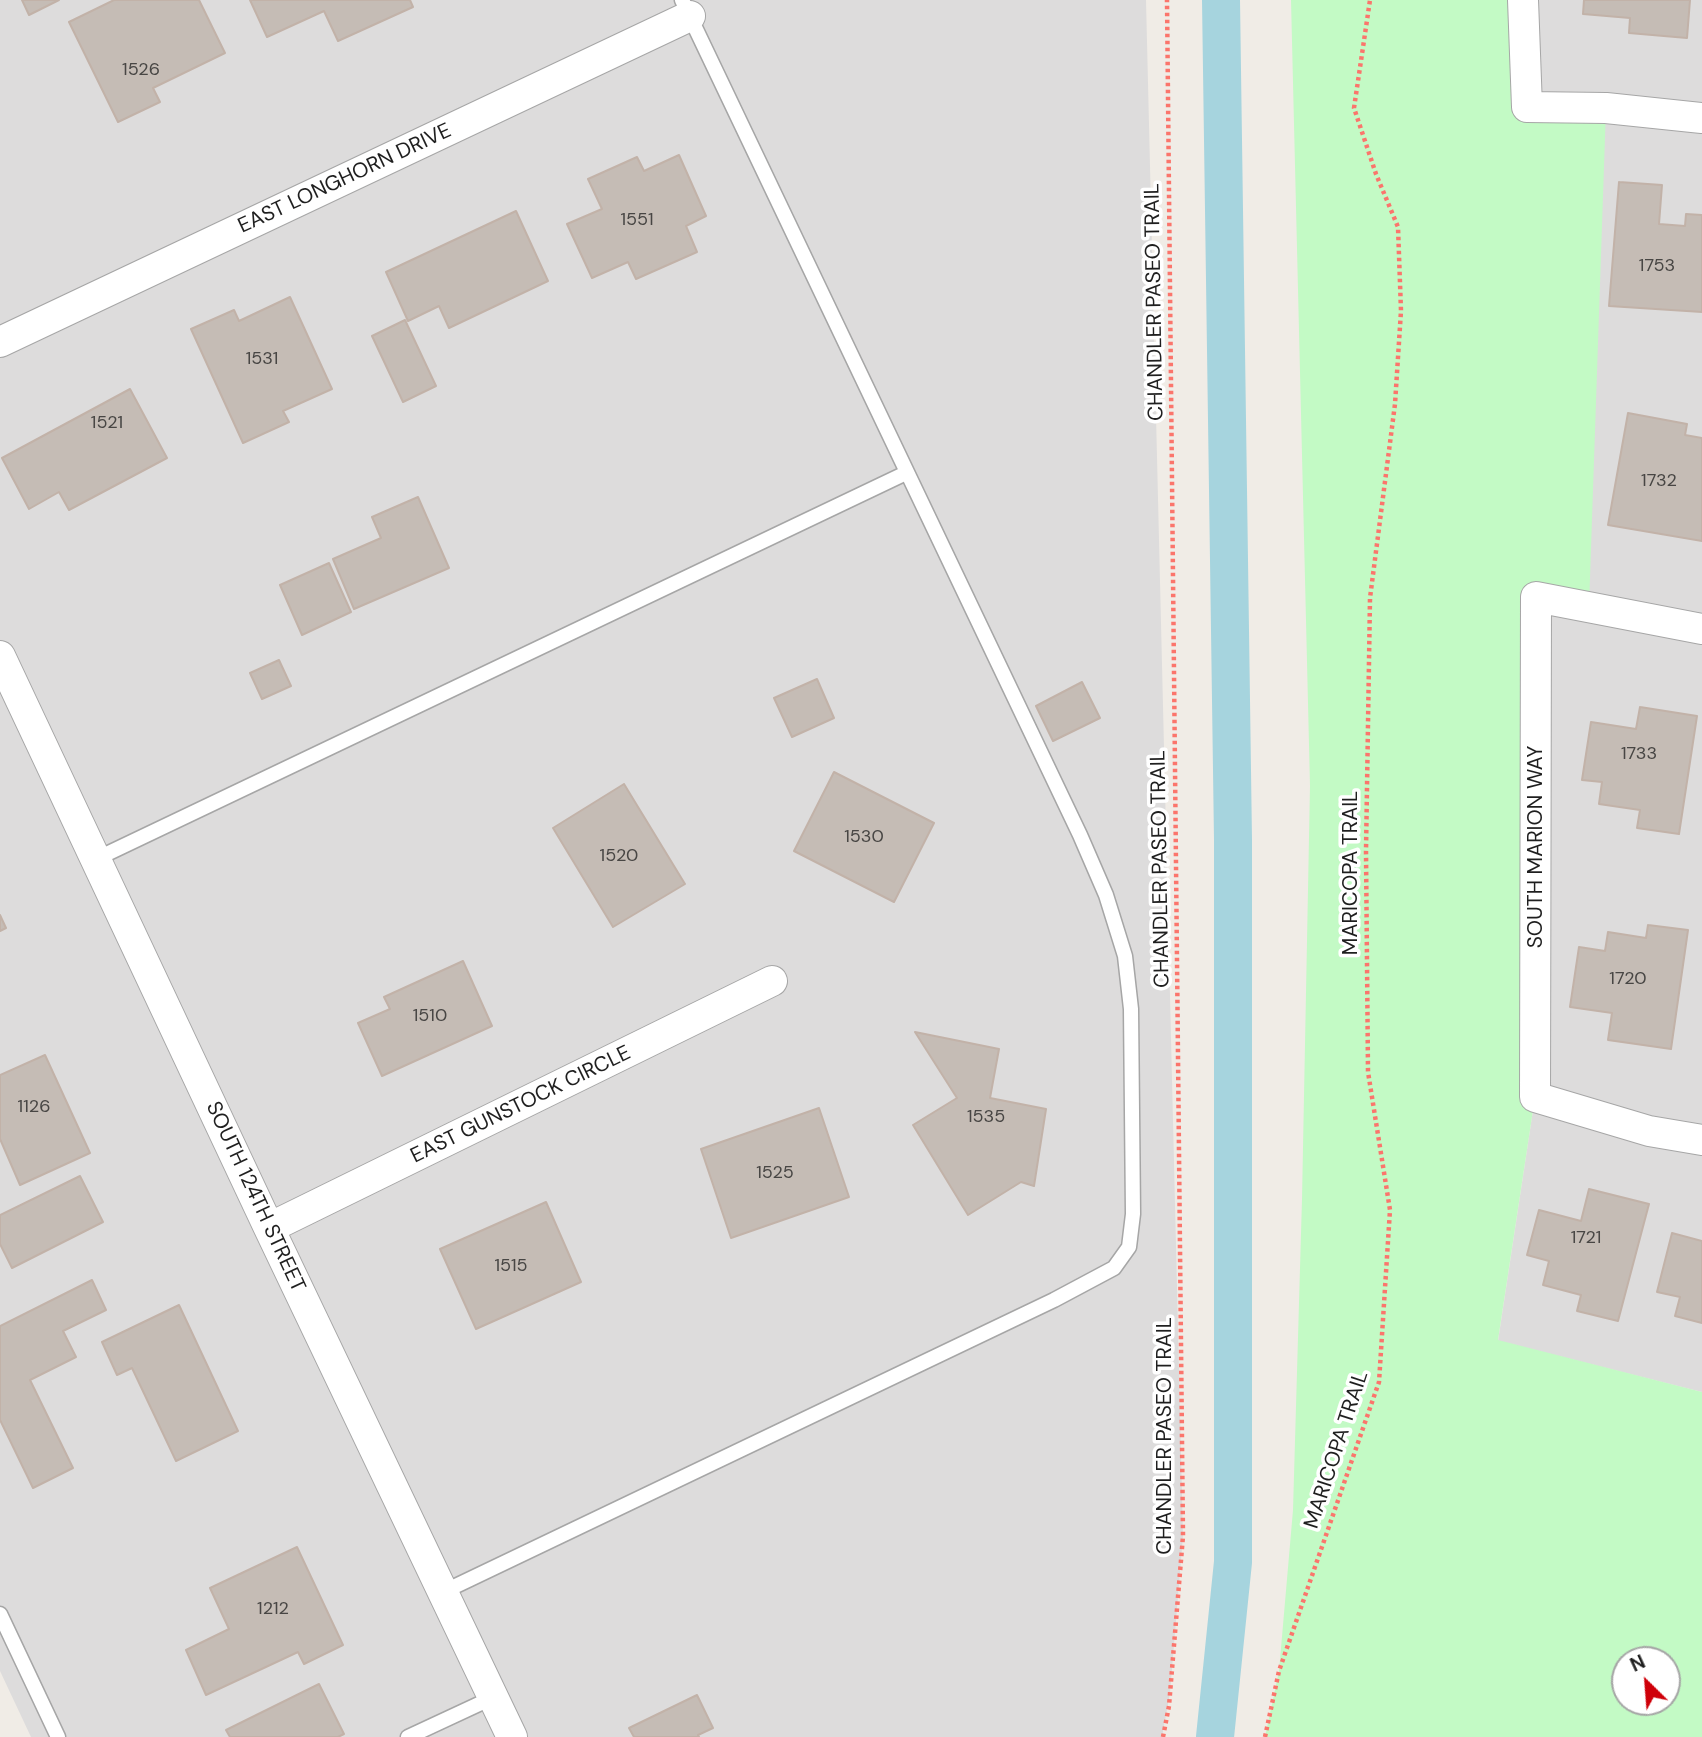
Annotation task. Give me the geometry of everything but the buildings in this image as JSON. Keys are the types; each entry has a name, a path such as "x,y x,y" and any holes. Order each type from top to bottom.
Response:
{"street":[{"path":"1523,0 1527,107 1606,108 1702,118"},
{"name":"EAST LONGHORN DRIVE","path":"0,342 686,8"},
{"name":"SOUTH MARION WAY","path":"1702,629 1536,597 1535,1097 1649,1131 1702,1140"},
{"name":"SOUTH 124TH STREET","path":"0,656 512,1737"},
{"name":"EAST GUNSTOCK CIRCLE","path":"269,1228 772,981"}],"lane":[{"path":"443,1592 1054,1300 1114,1268 1129,1247 1133,1214 1131,1009 1125,956 1106,895 1080,835 686,8"},
{"path":"96,859 906,472"},
{"path":"0,1614 58,1737"},
{"path":"408,1737 494,1697"}],"path":[{"name":"CHANDLER PASEO TRAIL","path":"1163,1737 1169,1706 1183,1536 1167,0"},
{"name":"MARICOPA TRAIL","path":"1265,1737 1279,1671 1379,1382 1390,1210 1368,1072 1366,851 1370,598 1395,404 1401,311 1398,227 1376,174 1354,108 1370,0"}],"shaded area":[{"path":"0,0 1146,0 1183,1536 1170,1693 1162,1737 31,1737 0,1671"},
{"path":"1523,0 1702,0 1702,1392 1498,1341 1535,1097 1527,107"}],"green space":[{"path":"1291,0 1523,0 1527,107 1606,108 1589,607 1537,597 1535,1097 1498,1340 1702,1392 1702,1737 1265,1737 1279,1671 1293,1510 1310,786"}],"waterway":[{"path":"1215,1737 1233,1562 1233,840 1221,0"}]}
